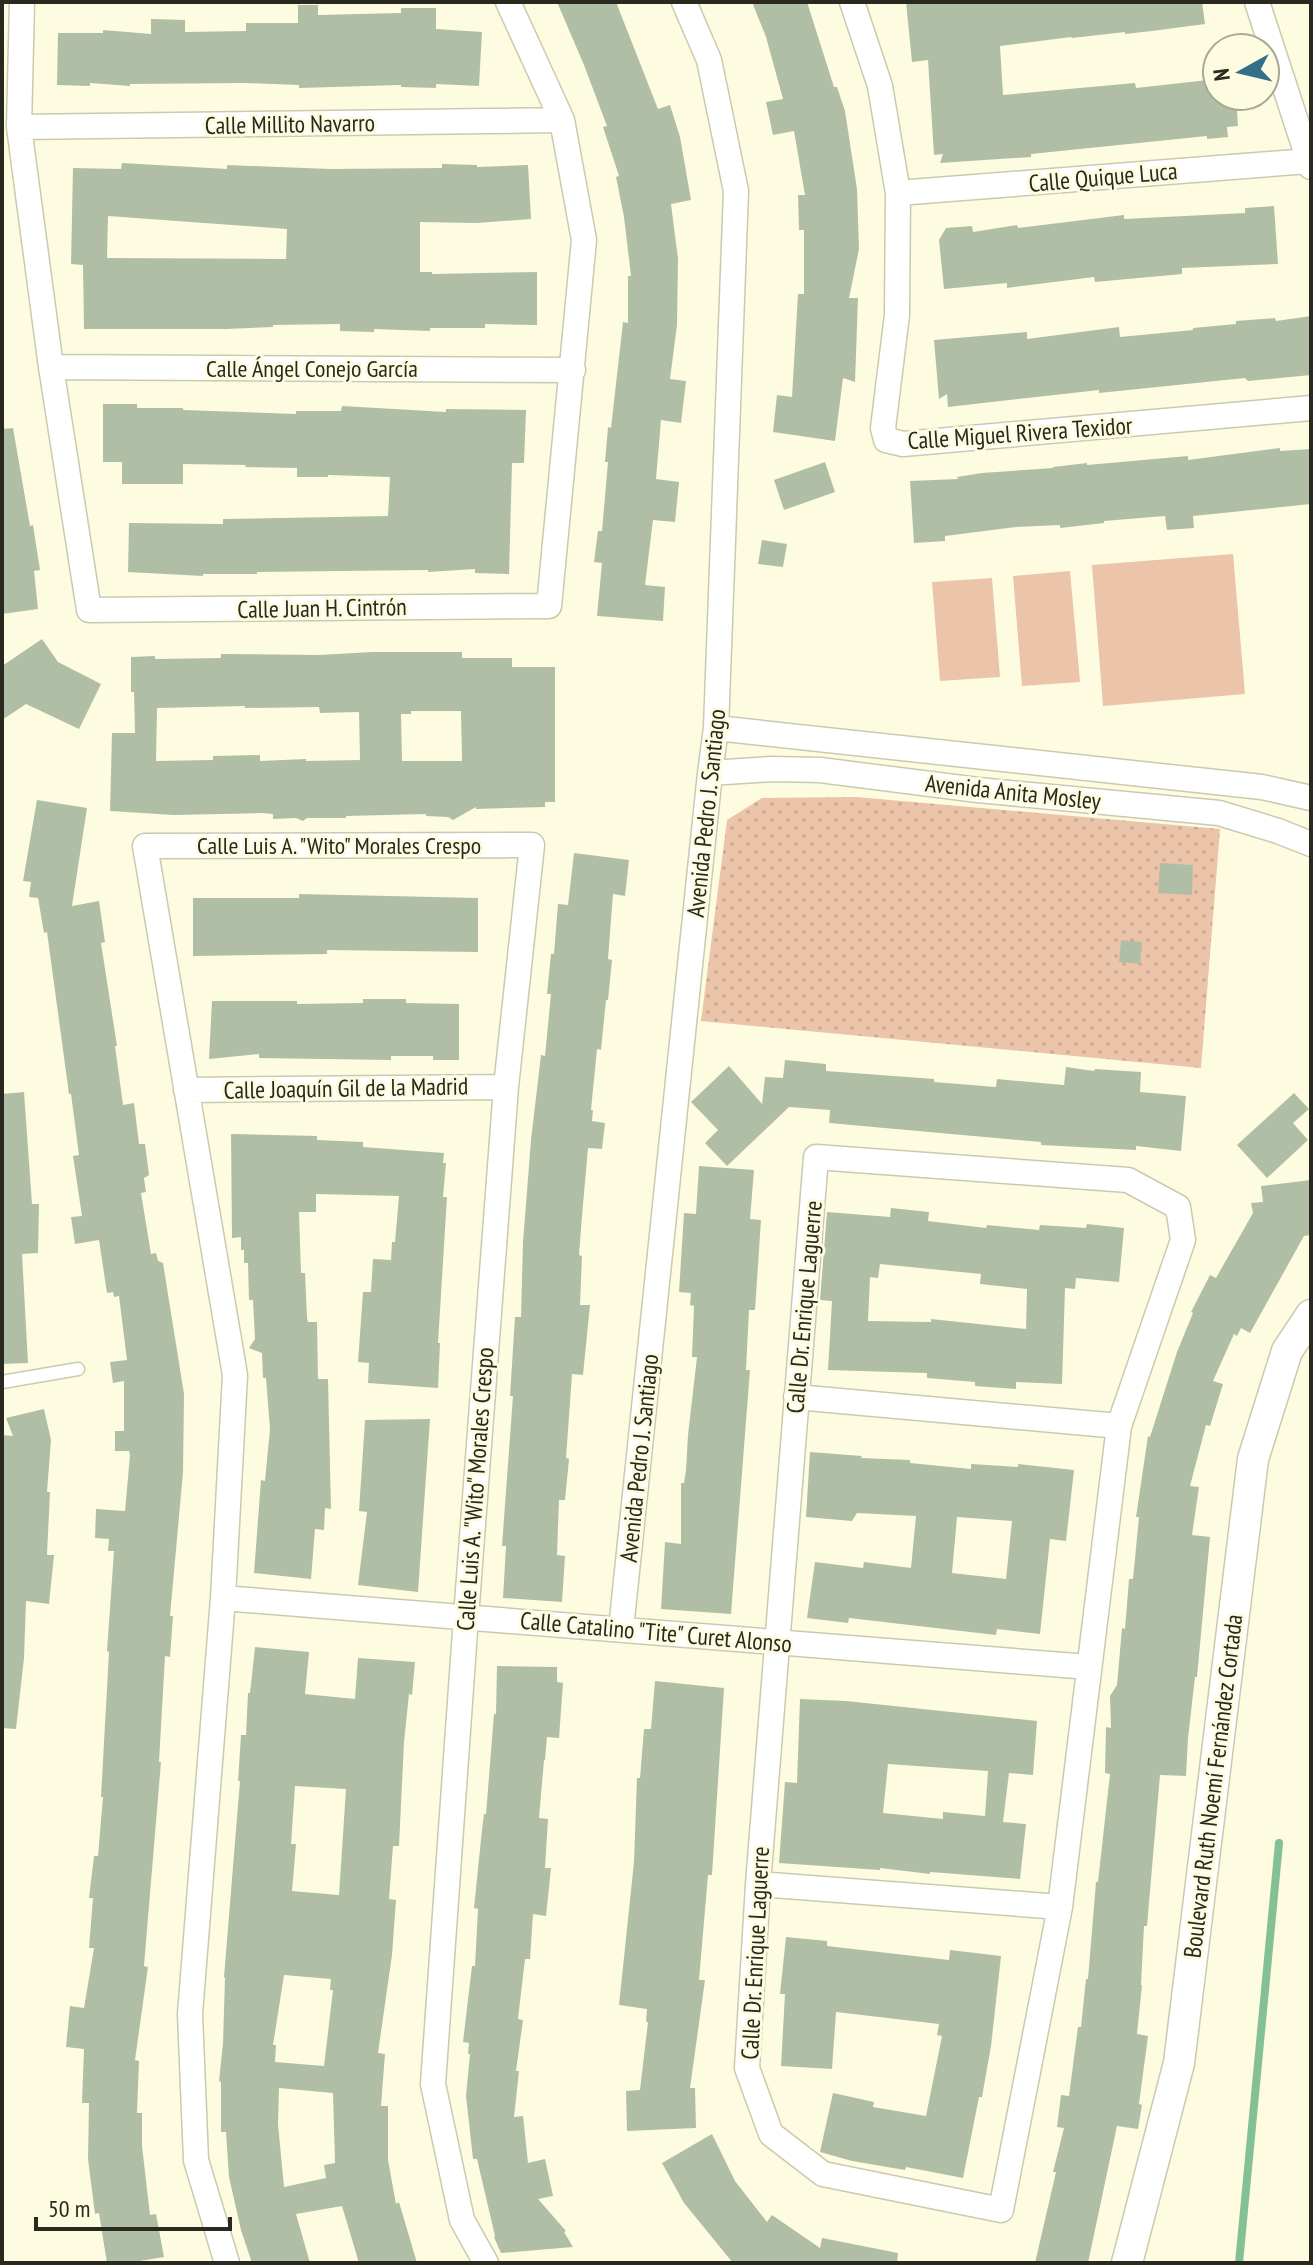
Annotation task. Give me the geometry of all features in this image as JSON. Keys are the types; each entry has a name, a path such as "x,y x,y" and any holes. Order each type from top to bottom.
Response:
{"street":[{"name":"Calle Juan H. Cintrón","path":"22,2 19,127 51,367 89,610 549,606 584,240 562,120 508,2"},
{"name":"Avenida Pedro J. Santiago","path":"621,1629 716,728 736,191 709,60 684,2"},
{"name":"Calle Miguel Rivera Texidor","path":"852,2 880,86 898,193 897,315 883,428 886,440 903,444 1311,408"},
{"path":"1257,2 1310,164"},
{"name":"Calle Millito Navarro","path":"19,127 562,120"},
{"name":"Calle Quique Luca","path":"898,193 1310,164"},
{"name":"Calle Ángel Conejo García","path":"51,367 573,370"},
{"name":"Avenida Anita Mosley","path":"716,728 1262,787 1311,798"},
{"name":"Avenida Anita Mosley","path":"710,773 820,770 978,790 1219,813 1311,844"},
{"name":"Calle Luis A. \"Wito\" Morales Crespo","path":"227,2263 196,2160 190,2014 223,1598 235,1375 145,846 532,845 506,1087 433,2084 462,2220 486,2263"},
{"name":"Calle Joaquín Gil de la Madrid","path":"186,1090 506,1087"},
{"name":"Calle Dr. Enrique Laguerre","path":"816,1157 1128,1180 1178,1207 1183,1240 1119,1426 1060,1907 1001,2210 823,2174 771,2134 747,2068 758,1884 816,1157"},
{"name":"Boulevard Ruth Noemí Fernández Cortada","path":"1127,2263 1179,2063 1253,1459 1287,1351 1311,1315"},
{"path":"796,1397 1119,1426"},
{"name":"Calle Catalino \"Tite\" Curet Alonso","path":"223,1598 1089,1667"},
{"path":"758,1884 1060,1907"}],"lane":[{"path":"2,1382 78,1369"}],"shaded area":[{"path":"1233,554 1245,694 1103,706 1092,565"},
{"path":"1070,571 1080,682 1022,686 1013,576"},
{"path":"992,578 1000,677 940,681 932,582"},
{"path":"856,797 1220,829 1201,1068 701,1021 727,820 762,798"}],"building":[{"path":"557,2 616,2 658,109 670,105 680,137 691,200 671,204 678,259 677,325 670,379 686,381 681,423 661,420 656,479 679,482 675,522 653,520 645,585 665,587 663,621 597,616 602,563 594,562 598,531 602,531 608,427 611,428 623,322 628,323 628,276 631,276 616,177 619,176 603,127 607,126"},
{"path":"752,2 807,2 834,87 837,87 845,111 857,189 859,249 849,298 858,298 855,382 843,378 835,441 773,432 777,395 792,397 798,294 804,294 804,230 799,230 798,195 805,195 794,131 773,135 766,102 783,99 766,37"},
{"path":"906,2 1202,2 1205,24 1000,46 1003,95 1135,83 1136,88 1201,81 1201,112 1237,112 1238,126 1227,127 1228,137 1207,139 1207,136 1031,154 1031,157 940,163 943,154 934,155 928,60 912,62"},
{"path":"298,5 318,5 318,15 401,13 401,8 436,8 436,29 482,32 479,86 436,84 436,88 401,85 299,88 299,85 245,83 57,85 58,33 103,33 103,30 151,34 151,19 185,20 185,32 246,31 246,23 298,23"},
{"path":"122,163 227,169 227,165 330,169 442,168 442,164 477,167 528,165 531,219 476,223 420,222 420,272 537,272 537,325 485,324 485,328 430,328 430,331 374,329 374,332 340,331 340,324 226,329 84,329 83,265 71,264 73,168 121,169","holes":["108,216 287,229 286,259 107,258"]},
{"path":"1274,206 1278,264 1182,268 1182,274 1095,282 1094,277 1007,288 1007,283 944,289 939,240 946,228 972,226 973,232 1124,215 1124,219 1245,213 1245,208"},
{"path":"1311,316 1311,375 1248,381 1245,378 1099,393 1099,390 948,407 947,394 939,399 934,340 1027,332 1027,339 1119,327 1120,337 1193,330 1236,324 1236,321 1275,318 1276,321"},
{"path":"103,404 296,414 296,411 341,411 342,406 446,412 446,409 526,410 524,463 512,463 509,574 475,573 475,569 257,572 203,576 128,572 129,523 223,524 223,519 388,516 390,477 297,477 297,468 183,464 183,484 122,484 122,462 103,462"},
{"path":"13,428 40,570 34,571 38,609 2,614 2,429"},
{"path":"1280,448 1280,451 1311,449 1311,504 1193,516 1194,528 1167,530 1165,516 1060,528 1060,525 1016,527 945,536 945,541 914,543 910,481 958,479 982,473 1087,463 1188,456 1188,460"},
{"path":"825,462 835,492 784,510 774,480"},
{"path":"762,540 787,544 783,567 758,564"},
{"path":"42,639 58,662 101,684 79,729 26,704 2,720 2,666"},
{"path":"462,652 462,658 512,658 512,667 555,667 555,802 545,802 545,807 476,807 453,820 426,814 307,818 303,821 296,818 273,819 273,814 262,813 174,815 110,811 112,733 135,733 131,657","holes":["319,707 320,713 359,712 360,760 260,761 260,755 156,761 157,708","411,711 461,711 462,761 402,761 401,714 411,714"]},
{"path":"37,800 87,808 72,906 99,901 105,942 101,943 123,1105 134,1103 139,1144 145,1144 149,1175 144,1178 146,1192 141,1193 151,1254 156,1253 158,1261 163,1263 184,1394 183,1472 170,1616 173,1616 170,1657 165,1656 161,1762 144,1966 148,1967 135,2060 139,2061 137,2113 142,2113 142,2146 150,2215 156,2214 164,2257 128,2263 107,2263 99,2213 95,2214 88,2159 89,2103 82,2103 84,2049 66,2047 70,2006 84,2008 94,1948 89,1948 93,1898 89,1898 94,1856 98,1856 103,1797 107,1651 114,1551 108,1551 109,1539 95,1538 96,1509 125,1511 130,1455 129,1451 115,1451 115,1431 124,1431 124,1381 113,1383 110,1362 127,1360 119,1296 114,1297 113,1292 107,1293 99,1240 75,1244 71,1217 82,1216 73,1156 79,1155 71,1094 47,932 44,933 38,898 29,897 31,882 23,881"},
{"path":"574,853 629,860 625,896 613,894 608,1000 601,1050 597,1049 591,1110 592,1121 605,1123 602,1149 588,1148 579,1255 582,1256 580,1305 590,1305 583,1375 572,1374 565,1500 559,1500 557,1555 565,1556 562,1602 503,1598 506,1546 502,1546 513,1396 510,1396 515,1317 521,1317 531,1140 541,1055 545,1056 551,994 547,994 558,904 568,905"},
{"path":"1160,863 1193,865 1192,895 1158,893"},
{"path":"299,894 478,898 478,952 327,950 327,954 193,956 193,898 299,898"},
{"path":"1121,940 1142,942 1140,964 1119,962"},
{"path":"363,999 459,1004 459,1060 433,1060 433,1056 391,1056 391,1060 259,1058 259,1054 209,1059 212,1001 297,1001 297,1004 363,1003"},
{"path":"785,1060 826,1064 826,1071 996,1087 997,1079 1064,1085 1066,1067 1141,1072 1140,1092 1186,1096 1181,1151 1136,1146 1136,1150 1041,1145 1041,1142 829,1123 830,1110 789,1107 727,1166 705,1143 718,1130 691,1102 729,1066 762,1104 765,1077 783,1078"},
{"path":"24,1092 32,1204 39,1204 38,1253 22,1254 28,1363 2,1364 2,1094"},
{"path":"1294,1093 1309,1109 1293,1123 1308,1140 1267,1178 1237,1145"},
{"path":"231,1134 317,1136 317,1140 363,1142 363,1147 444,1153 443,1163 446,1163 438,1388 368,1383 369,1363 358,1362 363,1292 371,1292 373,1259 391,1260 399,1196 316,1194 316,1212 299,1212 301,1273 305,1273 307,1318 308,1322 317,1322 318,1379 328,1379 331,1509 325,1508 324,1530 315,1529 311,1579 254,1573 261,1480 265,1481 270,1429 262,1353 249,1348 255,1339 248,1263 244,1263 241,1237 232,1238"},
{"path":"699,1166 754,1170 750,1219 761,1220 755,1310 749,1310 746,1370 750,1370 731,1614 661,1609 665,1542 681,1544 681,1483 684,1483 686,1470 697,1357 692,1357 694,1306 690,1305 691,1293 679,1292 684,1213 696,1214"},
{"path":"1311,1180 1311,1235 1304,1236 1250,1333 1241,1328 1237,1336 1234,1334 1213,1381 1223,1384 1210,1426 1206,1425 1190,1486 1199,1487 1192,1535 1210,1537 1186,1776 1160,1775 1147,1926 1144,1926 1137,2034 1148,2036 1138,2129 1117,2126 1088,2263 1035,2263 1064,2128 1057,2127 1061,2095 1069,2096 1088,1979 1110,1774 1105,1773 1106,1727 1111,1728 1110,1696 1117,1685 1129,1579 1133,1579 1139,1517 1136,1517 1148,1436 1191,1312 1210,1275 1216,1278 1253,1213 1251,1203 1263,1202 1261,1186"},
{"path":"891,1208 929,1212 928,1221 986,1228 987,1225 1039,1230 1040,1225 1086,1228 1087,1224 1124,1228 1119,1282 1076,1278 1075,1289 1065,1288 1062,1384 1016,1382 1016,1389 927,1378 927,1373 828,1370 832,1301 820,1300 827,1212 890,1217","holes":["880,1264 981,1274 980,1284 1027,1289 1026,1329 931,1319 931,1322 868,1321 870,1277 878,1278"]},
{"path":"44,1409 51,1440 47,1555 54,1555 49,1604 26,1601 24,1658 16,1729 2,1728 2,1435 13,1436 6,1418"},
{"path":"430,1419 418,1592 358,1585 367,1512 359,1511 365,1420"},
{"path":"810,1452 910,1460 910,1463 971,1469 971,1464 1018,1467 1018,1464 1074,1470 1066,1541 1050,1539 1040,1634 997,1629 996,1635 849,1618 848,1623 807,1618 815,1562 863,1568 864,1562 911,1568 916,1516 857,1513 852,1521 806,1517","holes":["957,1517 1012,1521 1006,1579 952,1573"]},
{"path":"255,1647 309,1652 305,1694 355,1699 358,1658 415,1662 404,1742 399,1846 393,1846 389,1899 396,1900 392,1955 378,2053 385,2054 381,2106 388,2106 388,2160 396,2204 399,2202 417,2263 359,2263 342,2206 296,2214 310,2263 252,2263 241,2230 229,2177 226,2132 221,2132 219,2081 241,1735 246,1735","holes":["295,1786 346,1789 339,1895 292,1891 296,1844 291,1844","284,1975 331,1979 330,1990 333,1990 324,2066 275,2062 276,2045 273,2045","279,2088 333,2093 335,2163 324,2165 326,2178 284,2187 278,2124"]},
{"path":"497,1666 557,1667 557,1682 563,1683 559,1738 547,1737 544,1760 539,1818 548,1819 545,1868 551,1868 546,1916 533,1914 530,1959 525,1959 518,2019 523,2020 514,2117 523,2116 528,2163 545,2159 553,2196 538,2199 566,2231 573,2247 501,2253 494,2237 477,2159 473,2159 466,2096 470,2054 469,2043 463,2042 472,1966 475,1966 478,1909 474,1908 496,1714"},
{"path":"655,1681 724,1688 712,1875 708,1875 699,1980 705,1980 690,2088 695,2088 696,2128 627,2131 626,2091 640,2090 648,2022 647,2009 619,2005 634,1862 637,1778 640,1778 644,1729 651,1729"},
{"path":"800,1699 1037,1721 1033,1775 1009,1773 1003,1822 1026,1824 1020,1879 779,1863 785,1782 797,1783","holes":["888,1764 988,1771 985,1816 943,1812 943,1819 883,1813"]},
{"path":"786,1937 827,1941 827,1946 949,1960 950,1950 1001,1956 991,2046 963,2178 852,2161 820,2152 833,2093 874,2102 873,2107 926,2116 942,2036 937,2035 939,2024 836,2012 832,2069 781,2066 785,1994 780,1994"},
{"path":"712,2134 735,2181 767,2222 772,2215 820,2248 822,2238 898,2253 897,2263 733,2263 684,2203 662,2163"}],"waterway":[{"path":"1239,2263 1279,1843"}]}
